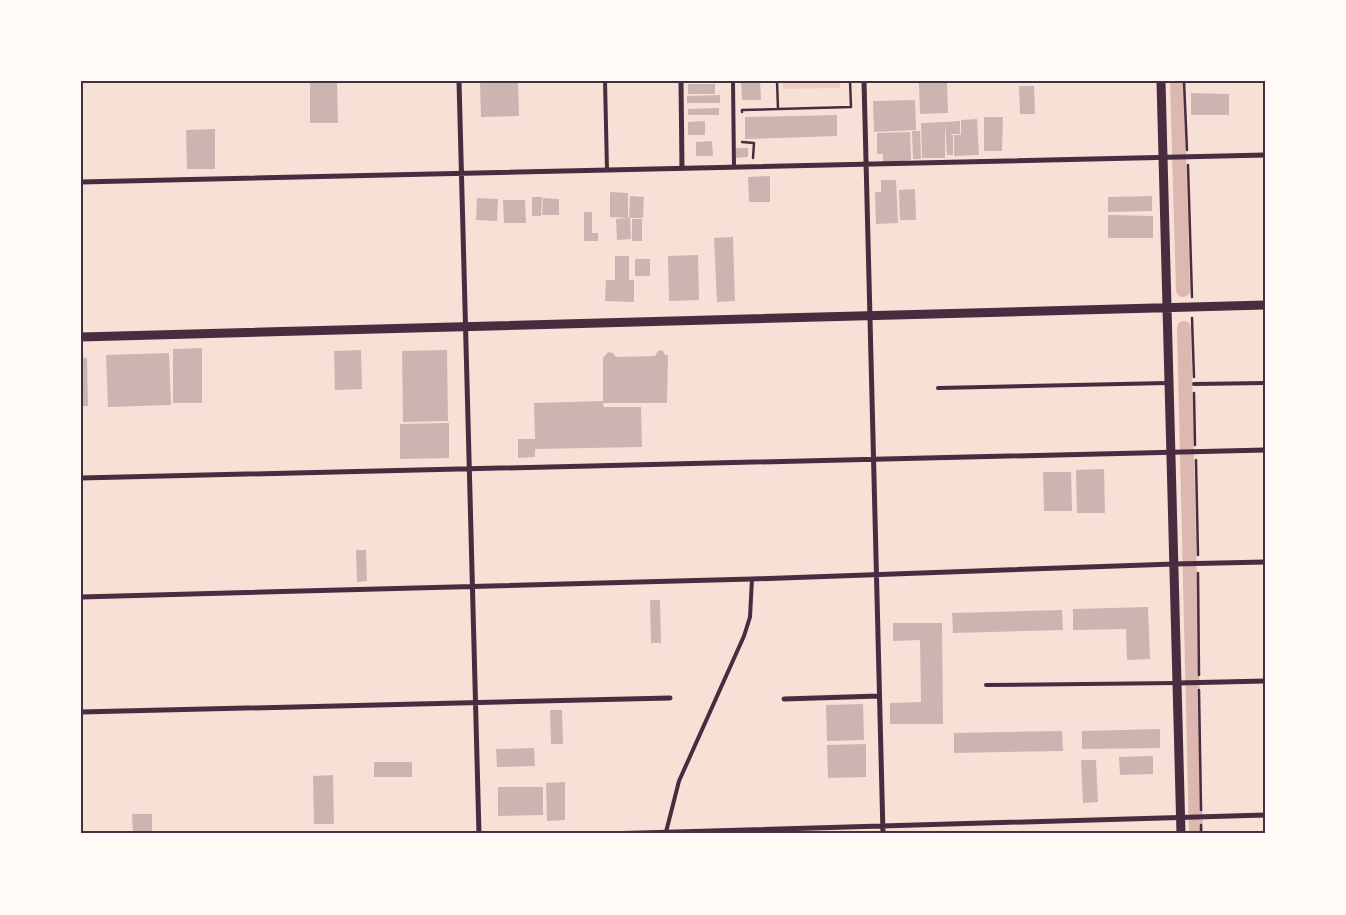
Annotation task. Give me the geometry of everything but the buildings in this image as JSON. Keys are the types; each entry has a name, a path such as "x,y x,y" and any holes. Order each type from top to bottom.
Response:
{"street":[{"path":"459,81 479,834"},
{"path":"681,81 682,168"},
{"path":"864,81 883,834"},
{"path":"1161,81 1167,157 1172,307 1170,383 1176,452 1184,818 1181,834"},
{"path":"81,182 1265,155"},
{"path":"81,337 1265,305"},
{"path":"81,478 1265,450"},
{"path":"81,597 752,579 1265,562"},
{"path":"1181,683 1265,681"},
{"path":"784,699 879,696"},
{"path":"81,712 670,698"},
{"path":"605,834 1265,815"}],"lane":[{"path":"605,81 607,170"},
{"path":"733,81 734,167"},
{"path":"938,388 1170,383"},
{"path":"1194,384 1265,383"},
{"path":"666,832 679,781 744,636 750,617 752,579"},
{"path":"986,685 1181,683"}],"path":[{"path":"777,81 778,109"},
{"path":"742,118 742,110 851,107 850,81"},
{"path":"1184,81 1196,452 1201,834"},
{"path":"742,135 742,143 754,143 754,166"}],"shaded area":[{"path":"783,81 840,81 840,88 783,89"}],"waterway":[{"path":"1177,81 1183,290"},
{"path":"1184,328 1196,834"}]}
